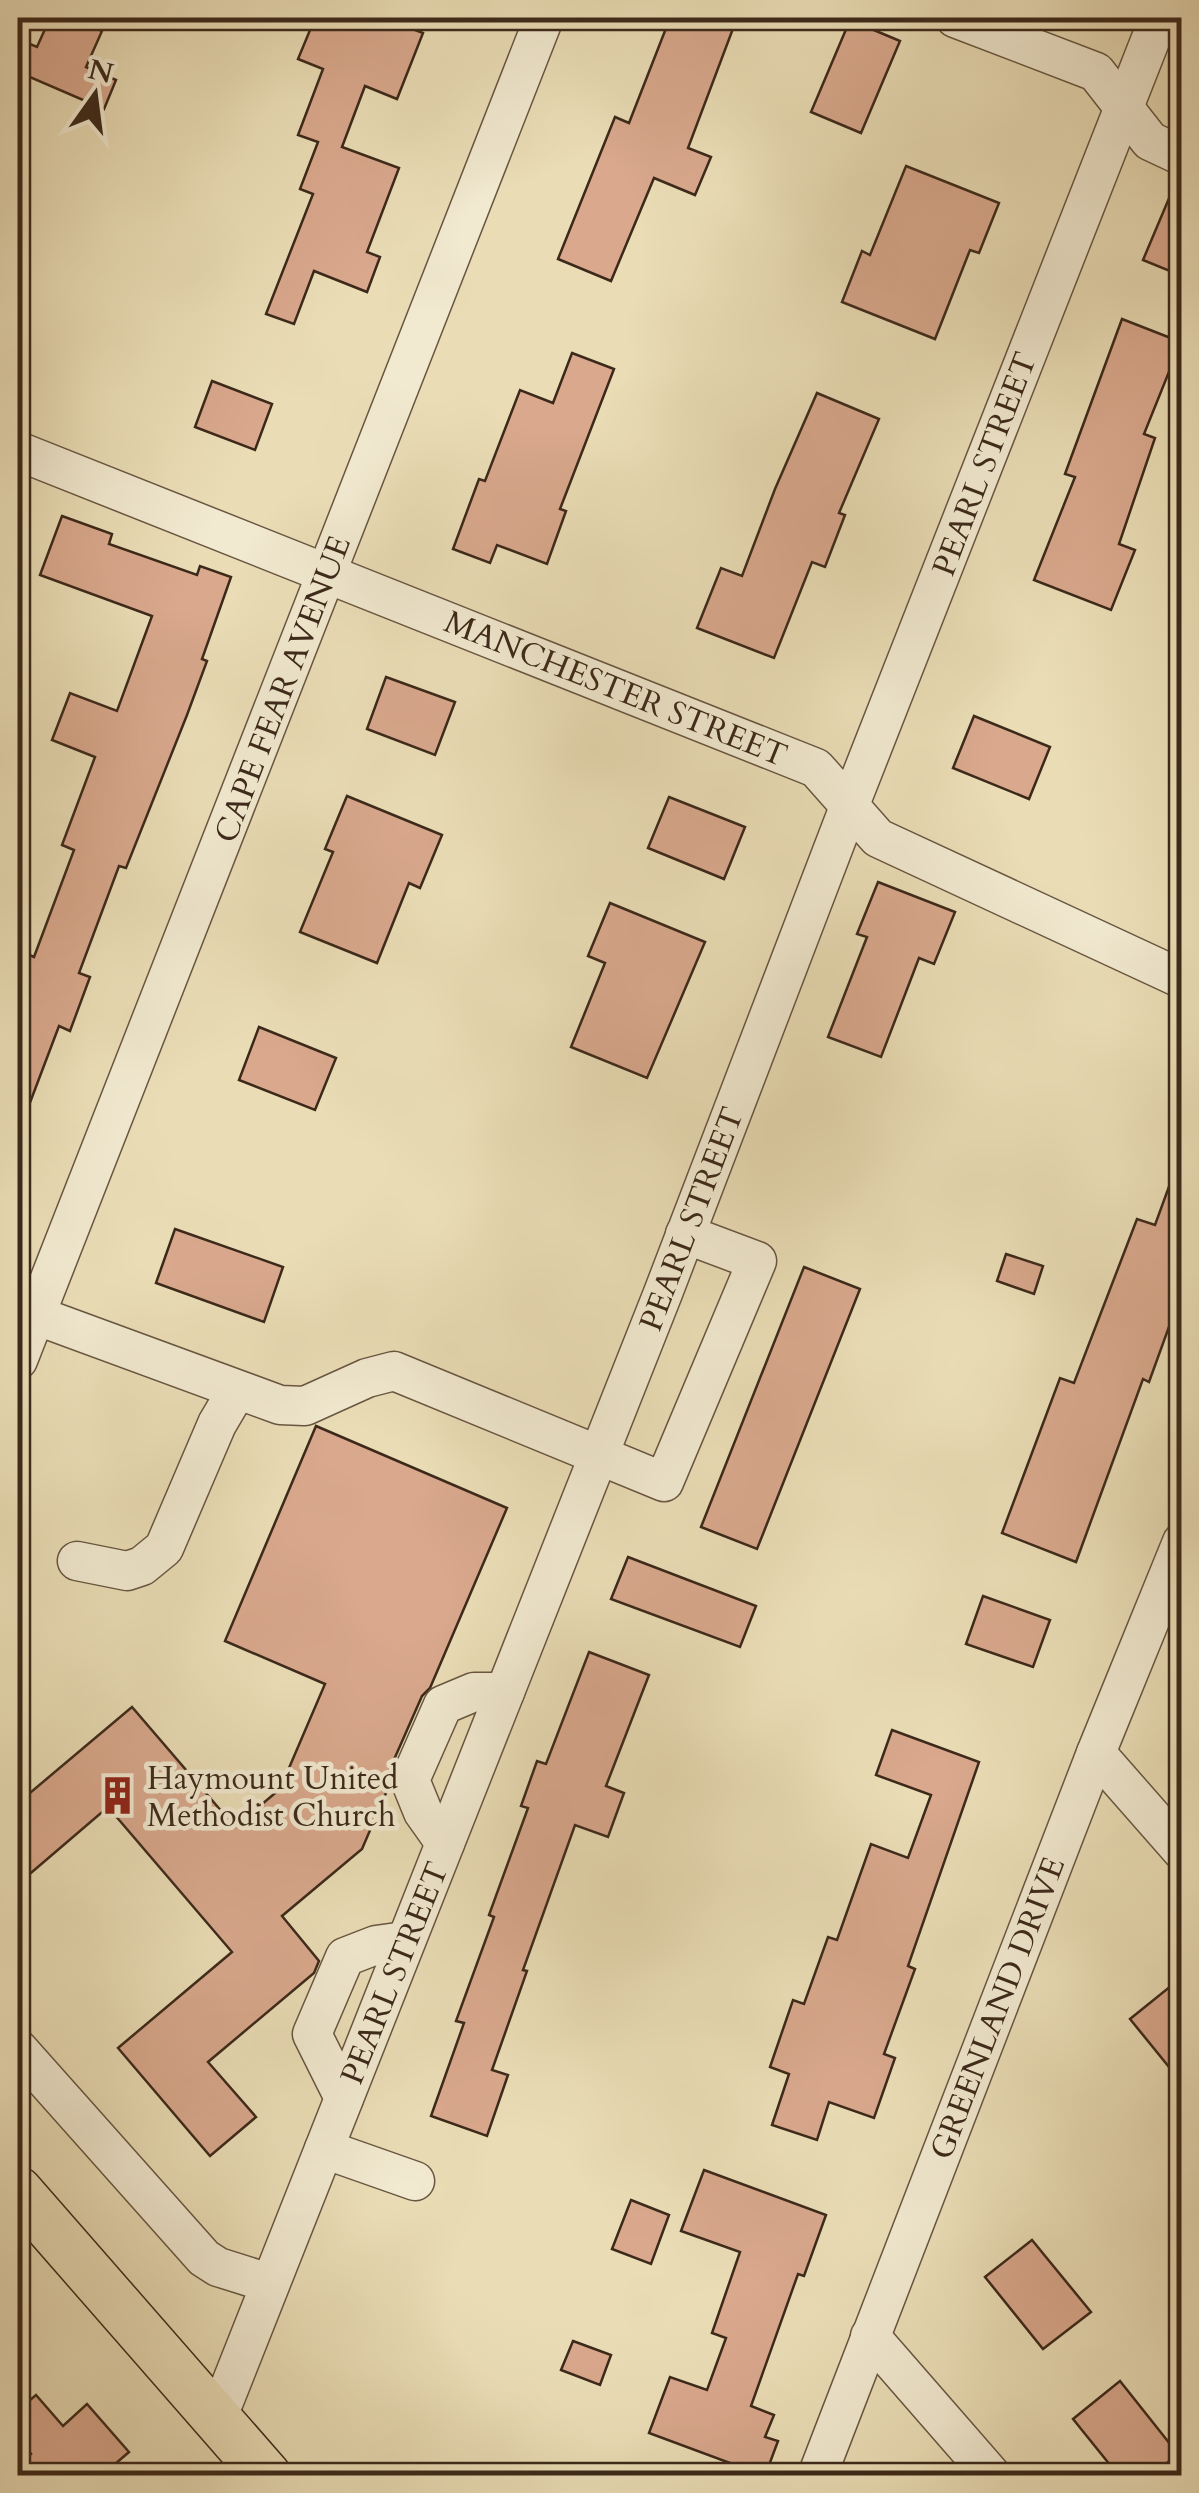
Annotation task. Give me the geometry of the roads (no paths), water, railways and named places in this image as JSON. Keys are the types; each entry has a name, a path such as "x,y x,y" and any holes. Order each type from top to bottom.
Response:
{"main road":[{"path":"18,2191 266,2476"}],"street":[{"name":"CAPE FEAR AVENUE","path":"18,1360 544,18"},
{"path":"955,18 1096,72 1150,141 1182,156"},
{"name":"PEARL STREET","path":"217,2419 599,1454 1159,18"},
{"name":"MANCHESTER STREET","path":"18,451 816,768 878,838 1182,979"},
{"path":"35,1315 280,1405 305,1406 367,1378 394,1372 664,1482 757,1262 685,1234"},
{"path":"78,1561 127,1571 142,1566 164,1548 217,1424 237,1390"},
{"name":"GREENLAND DRIVE","path":"817,2476 1096,1753 1182,1542"},
{"path":"445,1843 423,1812 410,1780 443,1705 474,1692 505,1692"},
{"path":"1096,1753 1182,1851"},
{"path":"344,2098 312,2034 345,1958 376,1945 405,1941"},
{"path":"18,2049 204,2258 218,2267 269,2283"},
{"path":"324,2150 415,2182"},
{"path":"870,2336 992,2476"}],"place":[{"name":"Haymount United Methodist Church","path":"117,1796"}]}
